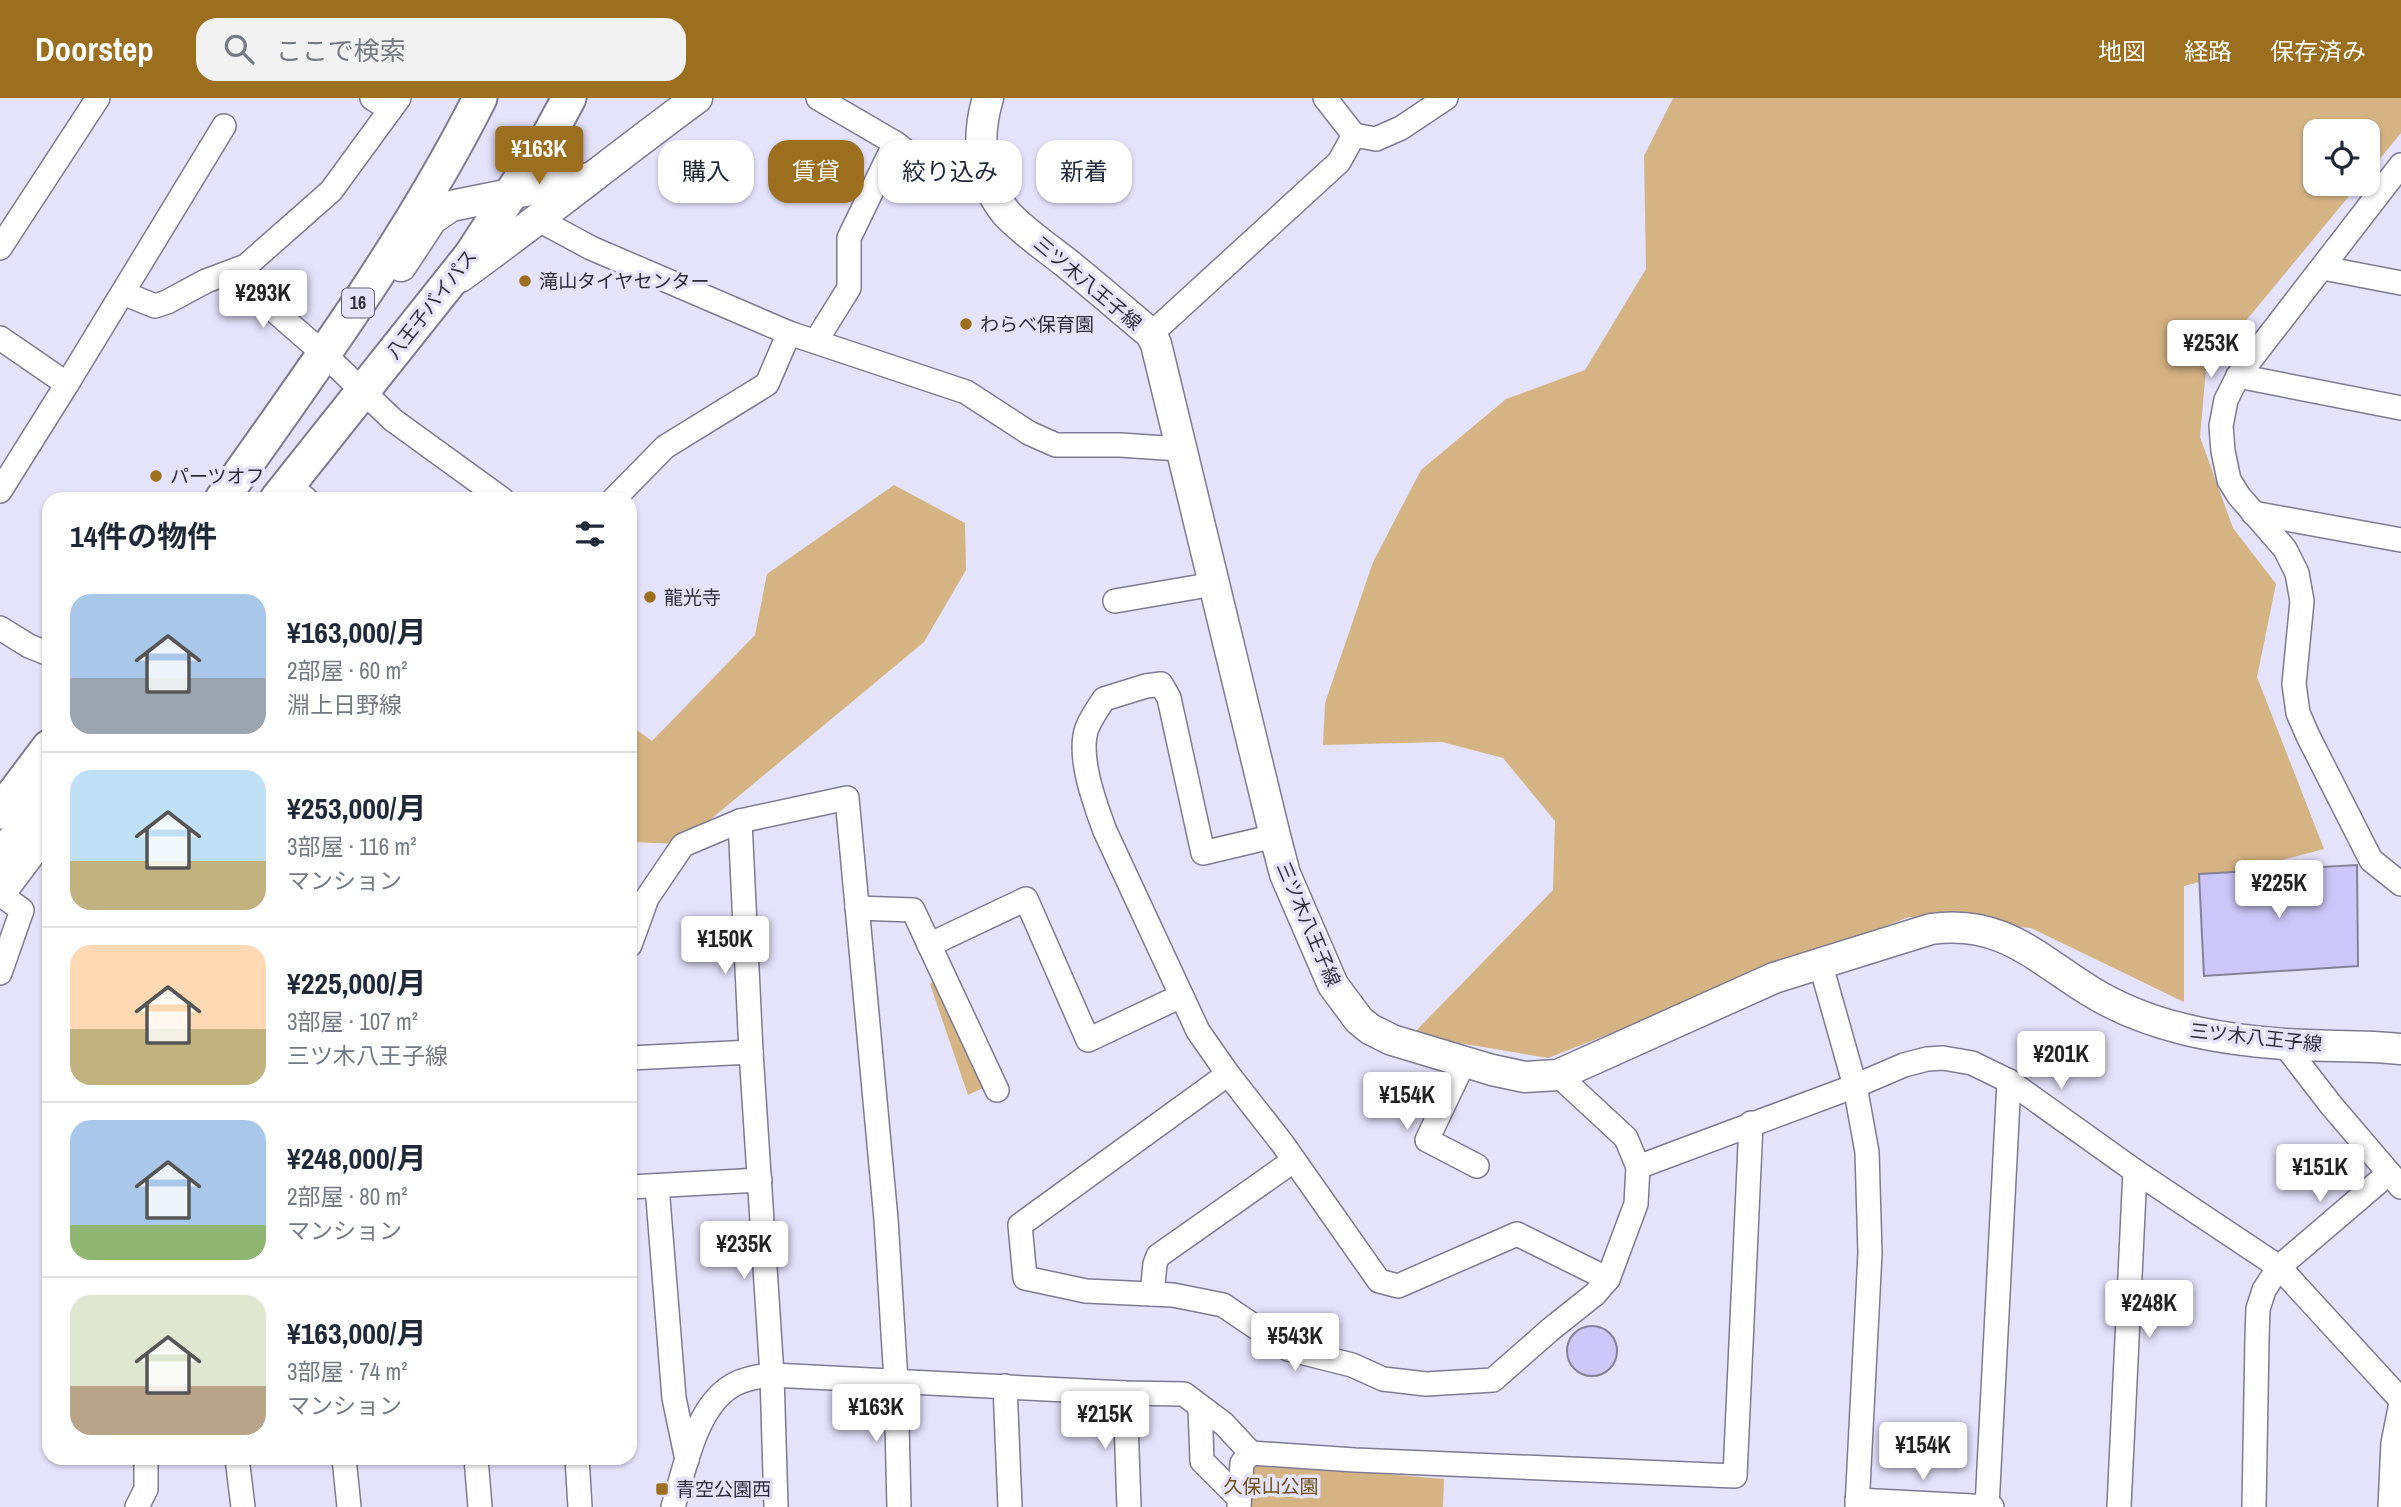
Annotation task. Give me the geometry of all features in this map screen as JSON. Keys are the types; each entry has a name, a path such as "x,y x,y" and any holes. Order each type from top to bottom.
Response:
{"highway":[{"name":"16","path":"227,492 324,354 429,191 480,98"},
{"name":"八王子バイパス","path":"293,492 334,426 447,287 512,193 569,98"},
{"path":"0,812 42,756"},
{"path":"0,859 42,803"}],"main road":[{"path":"447,287 697,98"},
{"name":"三ツ木八王子線","path":"981,140 988,98"},
{"path":"548,137 548,148 556,167 575,177 589,178"},
{"path":"324,354 402,265 437,214 460,203 589,178"},
{"name":"三ツ木八王子線","path":"1001,203 1007,213 1151,334 1156,344 1285,874 1333,985 1350,1010 1370,1029 1392,1040 1525,1077 1558,1075 1774,978 1931,929 1957,928 1982,931 2026,947 2091,992 2156,1022 2209,1034 2284,1044 2401,1049"},
{"path":"0,893 42,837"}],"street":[{"path":"0,248 98,98"},
{"path":"818,98 890,140"},
{"path":"1325,98 1354,135 1376,139 1401,128 1446,98"},
{"path":"123,293 155,306 206,281 246,266 331,191 387,102"},
{"path":"0,491 224,126"},
{"path":"1151,334 1339,162 1354,135"},
{"path":"2401,165 2238,376 2226,400 2221,426 2229,480 2253,513 2285,549 2297,573 2302,601 2294,684 2298,713 2371,860 2401,883"},
{"path":"816,341 849,288 849,238 878,178"},
{"path":"539,220 591,248 789,333 966,392 1030,433 1056,445 1180,449"},
{"path":"2323,268 2401,284"},
{"path":"231,273 393,419 492,492"},
{"path":"621,492 665,447 767,384 789,333"},
{"path":"0,338 67,384"},
{"path":"2238,376 2401,408"},
{"path":"2253,513 2401,540"},
{"path":"1115,601 1214,584"},
{"path":"0,628 42,651"},
{"path":"1275,836 1203,853 1169,698 1161,684 1104,699 1087,729 1085,750 1094,803 1181,996 1198,1031 1379,1281 1398,1286 1517,1234 1608,1279"},
{"path":"637,926 647,898 683,845 740,821 847,798 886,1219 896,1381 899,1507"},
{"path":"740,821 751,1052 772,1374 776,1507"},
{"path":"0,893 22,910 0,973"},
{"path":"929,945 1026,899 1088,1040 1181,996"},
{"path":"858,908 914,910 997,1090"},
{"path":"1820,962 1855,1086 1867,1152 1870,1254 1857,1503 1989,1507 2009,1081"},
{"path":"2254,1507 2258,1309 2264,1290 2279,1267 2395,1180 2331,1105 2284,1044"},
{"path":"637,1058 751,1052"},
{"path":"1638,1167 1905,1065 1943,1058 1972,1063 2009,1081 2135,1171 2279,1267 2401,1402 2393,1443 2390,1507"},
{"path":"1464,1062 1427,1140 1477,1166"},
{"path":"1228,1074 1020,1225 1025,1278 1086,1291 1173,1295 1223,1305 1288,1349 1352,1365 1383,1379 1426,1384 1493,1380 1595,1294 1608,1279 1636,1204 1638,1167 1626,1138 1558,1075"},
{"path":"673,1507 702,1419 719,1395 736,1383 772,1374 1184,1394 1224,1424 1251,1453 1735,1476 1751,1123"},
{"path":"1152,1294 1158,1256 1293,1161"},
{"path":"2119,1507 2135,1171"},
{"path":"637,1186 760,1180"},
{"path":"657,1185 674,1398 687,1461"},
{"path":"1005,1386 1010,1507"},
{"path":"1125,1393 1129,1507"},
{"path":"1200,1407 1202,1461 1239,1503"},
{"path":"1239,1503 1242,1463 1251,1453"},
{"path":"137,1507 146,1489 146,1465"},
{"path":"238,1465 243,1507"},
{"path":"345,1465 349,1507"},
{"path":"477,1465 480,1507"},
{"path":"577,1465 580,1507"}],"green space":[{"path":"1673,98 2401,98 2401,133 2380,158 2380,119 2303,119 2303,196 2349,196 2206,369 2200,437 2233,528 2276,584 2257,677 2324,849 2184,886 2184,1002 2031,928 1909,917 1548,1058 1412,1035 1553,890 1555,821 1503,758 1442,742 1323,745 1325,703 1373,562 1421,470 1506,399 1585,370 1646,269 1644,156"},
{"path":"894,485 965,523 966,570 924,642 681,844 637,842 637,730 652,741 755,635 767,574"},
{"path":"943,975 994,1083 968,1095 930,984"},
{"name":"久保山公園","path":"1258,1463 1444,1479 1443,1507 1248,1507 1251,1469"}],"building":[{"path":"2357,865 2358,966 2204,976 2199,874"},
{"path":"1592,1326 1610,1333 1617,1351 1610,1369 1592,1376 1574,1369 1567,1351 1574,1333"}],"place":[{"name":"滝山タイヤセンター","path":"525,281"},
{"name":"わらべ保育園","path":"966,324"},
{"name":"パーツオフ","path":"156,476"},
{"name":"龍光寺","path":"650,597"},
{"name":"青空公園西","path":"662,1489"}]}
